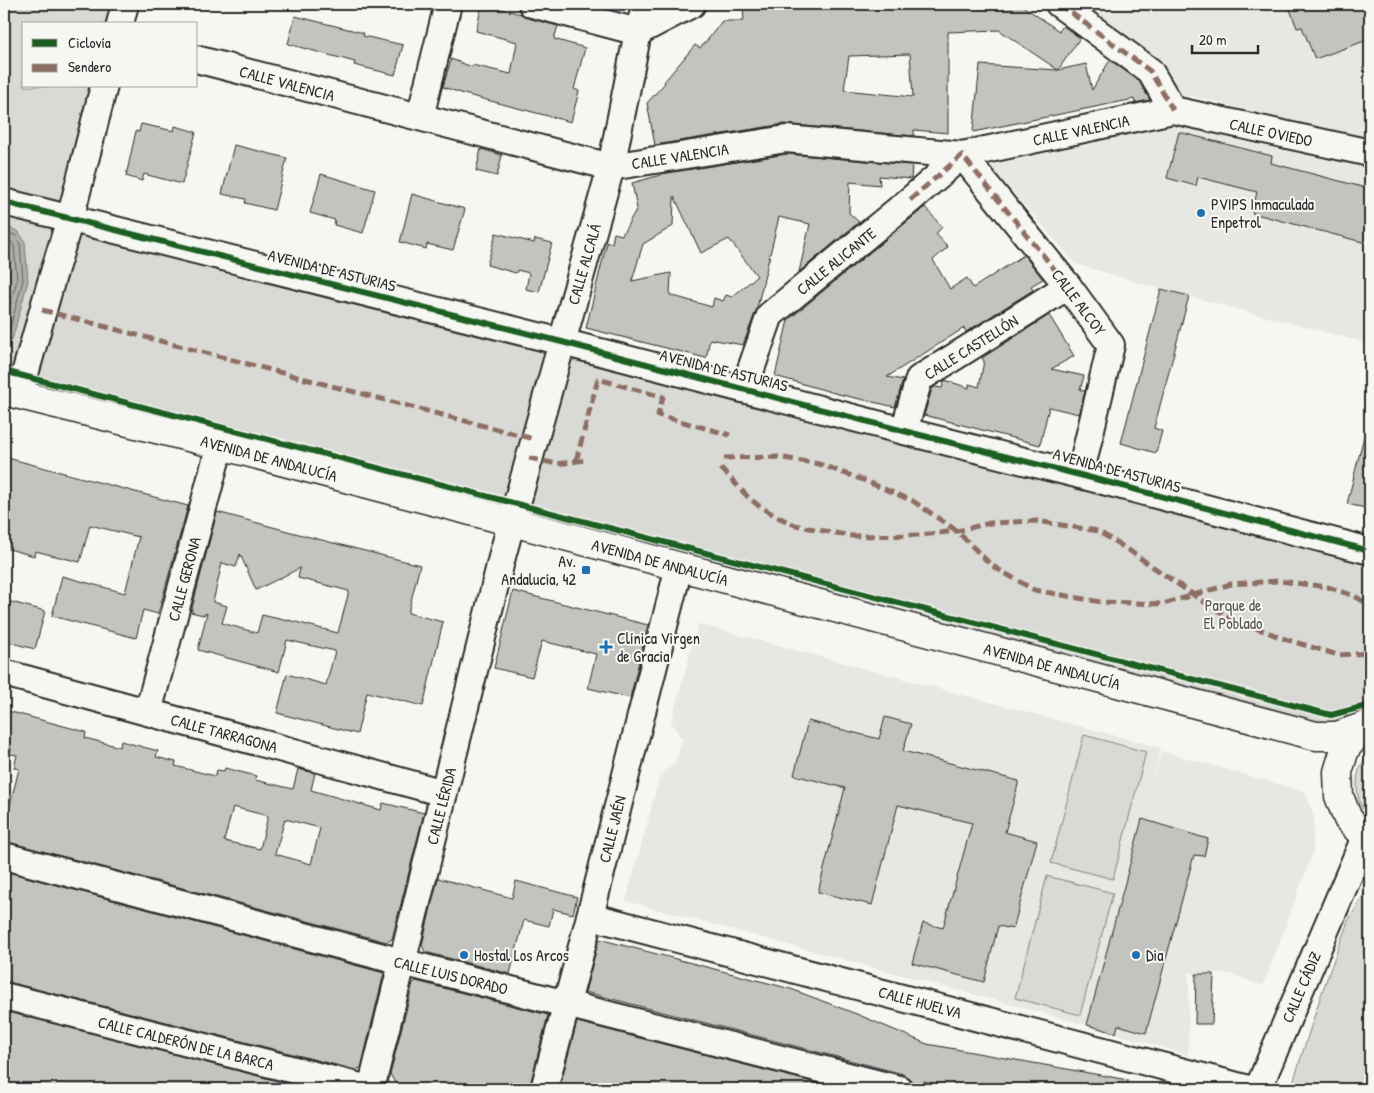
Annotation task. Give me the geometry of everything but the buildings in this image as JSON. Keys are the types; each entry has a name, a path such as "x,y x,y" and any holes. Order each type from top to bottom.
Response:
{"street":[{"path":"120,22 125,4"},
{"path":"420,117 448,4"},
{"path":"532,4 638,32 692,4"},
{"name":"CALLE ALCALÁ","path":"512,522 611,167 638,32 646,4"},
{"path":"1059,4 1150,71 1173,110"},
{"name":"CALLE VALENCIA","path":"198,60 611,167 786,139 962,154 1173,110"},
{"path":"11,393 51,282 70,219 103,88"},
{"name":"CALLE OVIEDO","path":"1173,110 1370,153"},
{"name":"CALLE ALICANTE","path":"744,389 770,315 910,200 962,154"},
{"name":"CALLE ALCOY","path":"962,154 1068,286 1111,345 1080,475"},
{"name":"AVENIDA DE ASTURIAS","path":"4,202 562,342 1370,551"},
{"name":"CALLE CASTELLÓN","path":"904,431 919,379 1068,286"},
{"name":"AVENIDA DE ANDALUCÍA","path":"11,393 220,445 1316,736 1337,736 1367,725"},
{"name":"CALLE GERONA","path":"148,712 220,445"},
{"name":"CALLE LÉRIDA","path":"370,1089 512,522"},
{"name":"CALLE JAÉN","path":"544,1089 679,567"},
{"name":"CALLE TARRAGONA","path":"4,673 444,793"},
{"path":"1367,725 1345,749 1338,772 1339,796 1348,819 1368,846"},
{"path":"1316,736 1338,772"},
{"name":"CALLE CÁDIZ","path":"1258,1089 1345,885 1368,846"},
{"name":"CALLE LUIS DORADO","path":"4,856 402,962 899,1089"},
{"name":"CALLE HUELVA","path":"590,916 1249,1089"},
{"name":"CALLE CALDERÓN DE LA BARCA","path":"4,996 370,1089"}],"shaded area":[{"path":"1073,4 1370,4 1370,141 1191,96 1173,98"},
{"name":"PVIPS Inmaculada Enpetrol","path":"1177,117 1370,162 1370,344 1161,289 1076,264 984,159"},
{"path":"698,624 1161,748 1152,784 1162,751 1305,792 1314,817 1313,853 1263,986 1231,974 1189,973 1188,1055 1087,1025 626,901 660,776 676,762 682,739 671,722"}],"green space":[{"name":"Parque de El Poblado","path":"4,4 126,4 121,22 22,22 22,88 104,88 71,218 1370,551 1370,723 1337,736 4,391"},
{"path":"1084,735 1146,752 1113,879 1051,863"},
{"path":"1370,753 1370,820 1358,795 1357,777 1364,760"},
{"path":"1047,876 1113,893 1080,1015 1015,998"},
{"path":"1370,884 1370,1089 1291,1089 1321,995 1348,921"}],"water":[{"path":"4,226 18,231 25,242 28,281 12,340 4,338"}],"marked path":[{"path":"1059,4 1150,71 1173,110"},
{"path":"910,200 962,155 1068,286"},
{"path":"42,310 534,439"},
{"path":"576,461 598,379 663,397 658,415 730,435"},
{"path":"724,458 778,457 819,464 913,501 957,531 991,565 1034,590 1101,602 1163,604 1231,584 1279,581 1328,587 1355,596 1370,606"},
{"path":"529,458 557,464 586,460"},
{"path":"721,468 748,497 776,516 795,525 852,536 920,535 957,531 990,523 1037,521 1098,531 1232,619 1288,640 1338,655 1370,653"}],"cycle path":[{"path":"4,202 562,342 1370,551"},
{"path":"4,371 1331,715 1370,705"}],"place":[{"name":"PVIPS Inmaculada Enpetrol","path":"1201,213"},
{"name":"Av. Andalucía, 42","path":"586,570"},
{"name":"Clínica Virgen de Gracia","path":"606,647"},
{"name":"Hostal Los Arcos","path":"464,955"},
{"name":"Dia","path":"1136,955"}]}
